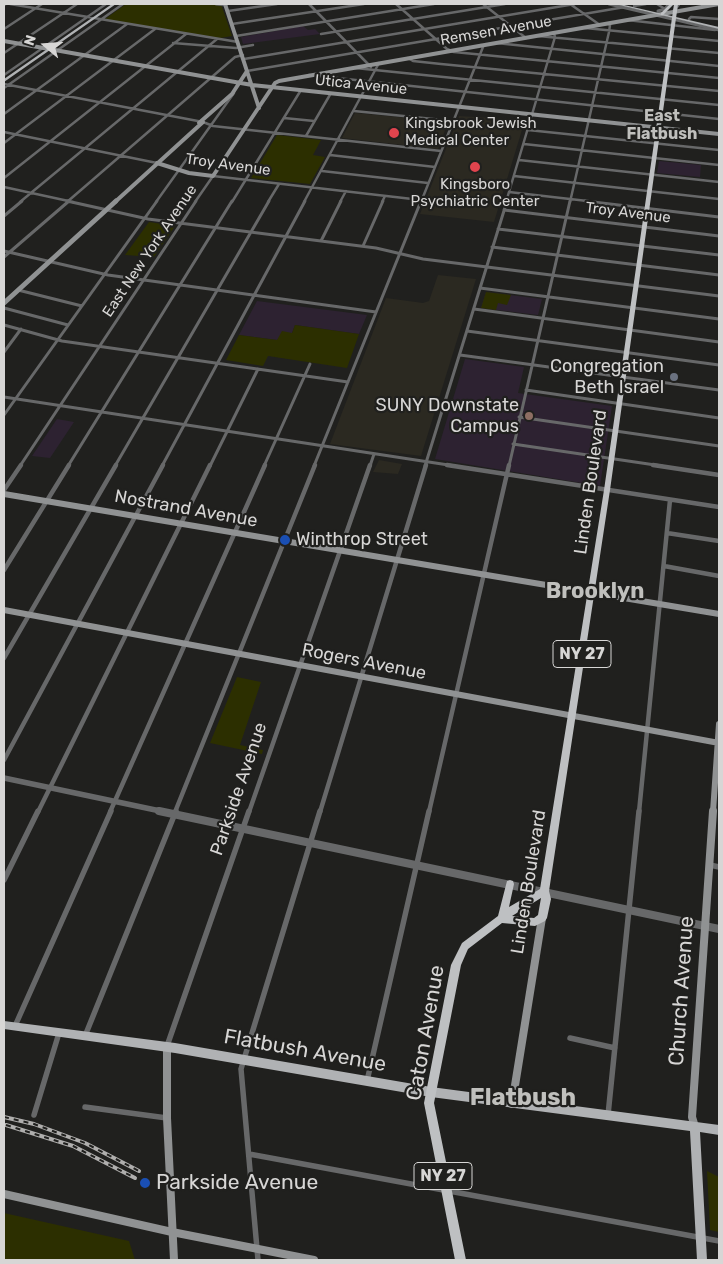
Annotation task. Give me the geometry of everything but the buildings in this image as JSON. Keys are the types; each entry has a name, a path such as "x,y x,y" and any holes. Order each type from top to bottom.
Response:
{"highway":[{"path":"662,13 668,10 671,4"},
{"name":"Linden Boulevard","path":"542,918 546,899 544,892 612,459 672,26 671,4"},
{"name":"Linden Boulevard","path":"673,16 678,4"},
{"path":"510,884 501,919 529,922 542,918"},
{"name":"Caton Avenue","path":"460,1260 429,1103 460,955 465,946 511,911 544,892"}],"main road":[{"path":"4,82 114,4"},
{"path":"617,4 662,13 718,29"},
{"path":"673,16 719,4"},
{"path":"226,5 259,108"},
{"path":"709,6 719,8"},
{"name":"Remsen Avenue","path":"277,81 662,13"},
{"name":"Utica Avenue","path":"4,41 252,85 719,134"},
{"path":"4,303 157,163 162,156 203,122 234,92 247,71"},
{"name":"East New York Avenue","path":"213,176 277,81"},
{"name":"Troy Avenue","path":"157,163 179,170 213,176"},
{"name":"Nostrand Avenue","path":"4,494 719,614"},
{"name":"Rogers Avenue","path":"4,610 719,743"},
{"name":"Church Avenue","path":"702,1260 695,1127 692,1117 718,766 719,724"},
{"name":"Linden Boulevard","path":"512,1104 531,972 542,918"},
{"name":"Flatbush Avenue","path":"4,1025 167,1047 512,1104 719,1130"},
{"name":"Parkside Avenue","path":"167,1047 167,1118 174,1260"},
{"path":"4,1194 172,1232 314,1260"}],"street":[{"path":"10,4 238,42"},
{"path":"4,29 42,4"},
{"path":"4,53 77,4"},
{"path":"4,75 106,4"},
{"path":"4,88 123,4"},
{"path":"216,4 226,5"},
{"path":"228,11 277,4"},
{"path":"309,4 375,70"},
{"path":"232,24 364,4"},
{"path":"396,4 450,51 719,78"},
{"path":"222,40 236,36 434,4"},
{"path":"483,4 526,38"},
{"path":"321,34 505,4"},
{"path":"571,4 600,25"},
{"path":"4,257 235,57 347,42 575,4"},
{"path":"609,4 662,13"},
{"path":"247,71 646,4"},
{"path":"657,4 662,13"},
{"path":"673,16 693,21 691,17 719,19"},
{"path":"673,16 700,27"},
{"path":"627,20 672,26 718,29"},
{"path":"4,114 127,24"},
{"path":"367,1081 592,106 609,31 610,25 608,24"},
{"path":"4,143 155,28"},
{"path":"585,28 719,41"},
{"path":"258,1260 241,1069 243,1060 524,144 531,114 555,38 554,33"},
{"path":"4,178 186,34"},
{"path":"538,36 719,53"},
{"path":"4,216 217,39"},
{"path":"496,43 719,66"},
{"path":"173,44 240,47 253,45"},
{"path":"85,1037 465,93 483,47 481,46"},
{"path":"408,58 413,61 719,91"},
{"path":"4,760 379,63"},
{"path":"351,68 719,105"},
{"path":"309,75 369,83 719,119"},
{"path":"4,82 66,96 203,122 210,125 441,151"},
{"path":"4,570 301,90"},
{"path":"4,415 234,92"},
{"path":"306,136 331,94"},
{"path":"354,111 453,122"},
{"path":"284,118 314,121"},
{"path":"528,130 719,150"},
{"name":"Troy Avenue","path":"4,132 157,163"},
{"path":"524,144 719,165"},
{"path":"330,155 435,167"},
{"path":"519,160 719,182"},
{"path":"322,171 428,183"},
{"name":"Troy Avenue","path":"213,176 421,200"},
{"name":"East New York Avenue","path":"4,490 213,176"},
{"path":"514,176 719,199"},
{"path":"4,658 279,184"},
{"path":"4,187 144,218 181,224 363,246 423,259 719,296"},
{"path":"321,241 346,192"},
{"path":"509,192 719,217"},
{"path":"363,246 385,196"},
{"name":"Troy Avenue","path":"504,210 719,236"},
{"path":"498,229 719,255"},
{"path":"492,247 719,275"},
{"path":"4,251 104,275 376,312"},
{"path":"480,288 719,319"},
{"path":"18,290 82,306"},
{"path":"4,308 68,325"},
{"path":"474,309 719,342"},
{"path":"4,325 58,339 100,346 348,382"},
{"path":"4,352 21,329"},
{"path":"467,332 719,365"},
{"path":"460,355 719,390"},
{"path":"15,1026 310,364"},
{"path":"4,880 258,369"},
{"path":"526,390 719,418"},
{"path":"4,397 719,507"},
{"path":"519,417 719,446"},
{"path":"513,444 719,475"},
{"name":"Parkside Avenue","path":"167,1047 374,454"},
{"path":"608,1116 670,500"},
{"path":"667,533 719,541"},
{"path":"664,566 719,576"},
{"path":"4,778 719,929"},
{"path":"710,865 719,867"},
{"path":"34,1115 59,1033"},
{"path":"570,1038 614,1048"},
{"path":"85,1107 167,1118"},
{"path":"249,1154 719,1241"}],"shaded area":[{"path":"303,26 308,30 315,29 320,34 243,44 241,37"},
{"name":"Kingsbrook Jewish Medical Center","path":"355,113 408,118 406,124 446,128 438,149 342,138"},
{"name":"Kingsboro Psychiatric Center","path":"459,116 525,120 494,222 420,214"},
{"path":"659,161 701,165 700,177 657,173"},
{"path":"438,275 476,279 421,456 330,444 386,298 423,303 429,301"},
{"path":"486,292 542,299 538,315 481,308"},
{"path":"257,301 367,315 359,334 295,325 292,333 277,340 239,335"},
{"name":"SUNY Downstate Campus","path":"465,359 524,367 518,393 612,406 600,486 435,459"},
{"path":"57,419 74,422 50,458 32,456"},
{"path":"379,460 402,464 398,474 373,472"}],"green space":[{"path":"126,4 221,4 232,36 220,38 105,19"},
{"path":"277,135 321,140 313,155 325,157 310,184 251,178"},
{"path":"149,222 175,226 154,257 125,255"},
{"path":"486,292 511,295 507,305 498,303 496,310 481,308"},
{"path":"295,325 359,334 347,368 268,356 263,366 226,360 239,335 277,340 282,331 292,333"},
{"path":"237,677 261,682 240,745 263,750 262,754 210,743"},
{"path":"707,1171 719,1177 719,1232 710,1230"},
{"path":"4,1213 129,1241 135,1260 4,1260"}],"railway":[{"path":"4,1117 34,1124 85,1143 139,1171"},
{"path":"6,1125 73,1146 135,1178"}],"place":[{"name":"Kingsbrook Jewish Medical Center","path":"394,133"},
{"name":"Kingsboro Psychiatric Center","path":"475,167"},
{"name":"Congregation Beth Israel","path":"674,377"},
{"name":"SUNY Downstate Campus","path":"529,416"},
{"name":"Winthrop Street","path":"285,540"},
{"name":"Parkside Avenue","path":"145,1183"}],"district":[{"name":"East Flatbush","path":"662,125"},
{"name":"Brooklyn","path":"595,592"},
{"name":"Flatbush","path":"523,1098"}]}
